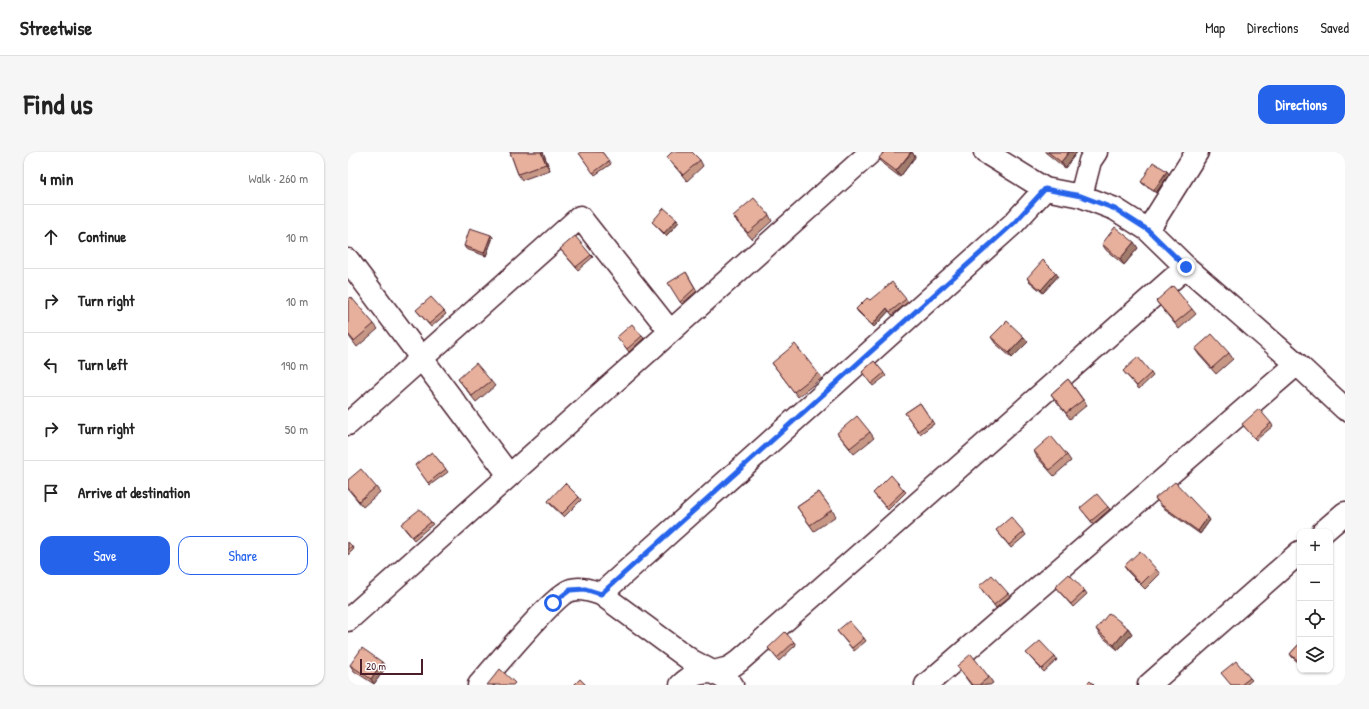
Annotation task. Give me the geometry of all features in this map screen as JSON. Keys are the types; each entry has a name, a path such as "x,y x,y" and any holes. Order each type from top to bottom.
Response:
{"street":[{"path":"348,620 870,152"},
{"path":"985,152 1045,189 1081,196 1115,209 1148,230 1186,267 1297,364 1345,409"},
{"path":"1081,196 1090,161 1096,152"},
{"path":"1148,230 1198,152"},
{"path":"601,594 1014,223 1045,189"},
{"path":"348,424 580,217 670,331"},
{"path":"348,260 509,475"},
{"path":"681,685 688,678 697,673 726,669 739,661 1186,267"},
{"path":"926,685 1297,364"},
{"path":"1326,529 1345,513"},
{"path":"1148,685 1297,555"},
{"path":"479,685 553,603 570,590 585,589 601,594 692,661 726,679 732,685"}],"building":[{"path":"510,152 541,152 546,164 518,174"},
{"path":"602,152 609,161 593,173 579,153"},
{"path":"672,152 692,152 700,160 683,175 667,157"},
{"path":"884,152 911,152 896,171 879,158"},
{"path":"1048,152 1069,152 1061,162"},
{"path":"1153,162 1167,171 1154,190 1141,182"},
{"path":"754,198 769,215 748,233 733,216"},
{"path":"664,208 677,219 664,233 652,222"},
{"path":"1115,227 1134,242 1120,259 1102,244"},
{"path":"470,228 491,235 484,253 464,246"},
{"path":"575,236 591,255 576,267 560,249"},
{"path":"1043,260 1056,273 1041,290 1027,278"},
{"path":"686,272 695,288 680,302 668,283"},
{"path":"892,282 906,299 890,312 887,308 872,325 856,309 867,298 870,300"},
{"path":"1173,286 1192,309 1175,323 1156,301"},
{"path":"351,297 374,324 354,341 348,334 348,300"},
{"path":"431,297 444,311 429,324 416,310"},
{"path":"1007,321 1024,337 1009,353 991,337"},
{"path":"632,324 642,336 627,349 617,337"},
{"path":"1212,334 1229,353 1212,368 1195,349"},
{"path":"795,344 818,373 794,392 772,363"},
{"path":"1138,357 1151,373 1137,386 1123,371"},
{"path":"874,361 884,373 871,384 862,372"},
{"path":"476,363 491,381 472,396 458,379"},
{"path":"1068,379 1083,400 1066,413 1051,394"},
{"path":"920,403 932,421 918,431 905,413"},
{"path":"1259,409 1271,423 1254,438 1242,424"},
{"path":"857,416 870,432 850,448 837,433"},
{"path":"1051,436 1067,455 1050,470 1034,451"},
{"path":"432,452 446,469 428,483 415,465"},
{"path":"361,469 376,487 359,501 348,488 348,480"},
{"path":"891,475 904,490 886,507 873,493"},
{"path":"1175,482 1208,517 1198,531 1160,504 1155,498"},
{"path":"565,483 579,497 562,514 548,501"},
{"path":"819,492 832,510 810,525 797,507"},
{"path":"1097,494 1108,507 1091,521 1080,508"},
{"path":"420,509 431,522 412,537 401,524"},
{"path":"1011,517 1024,532 1009,545 996,530"},
{"path":"348,542 352,546 348,550"},
{"path":"1140,551 1156,569 1141,584 1124,566"},
{"path":"1069,574 1085,591 1071,604 1055,587"},
{"path":"992,575 1008,593 994,605 979,586"},
{"path":"1109,613 1128,628 1114,645 1096,629"},
{"path":"849,621 864,638 852,648 837,631"},
{"path":"785,632 794,642 777,658 768,648"},
{"path":"1040,641 1055,657 1042,669 1026,653"},
{"path":"1297,646 1297,660 1290,654"},
{"path":"362,648 382,662 371,679 350,665"},
{"path":"971,654 989,677 979,685 972,685 957,666"},
{"path":"1236,661 1250,678 1241,685 1231,685 1221,673"},
{"path":"500,669 515,683 513,685 487,685"},
{"path":"580,679 586,685 574,685"},
{"path":"1090,681 1094,685 1086,685"}],"route":[{"path":"553,603 570,590 585,589 601,594 1014,223 1045,189 1081,196 1115,209 1148,230 1186,267"}]}
